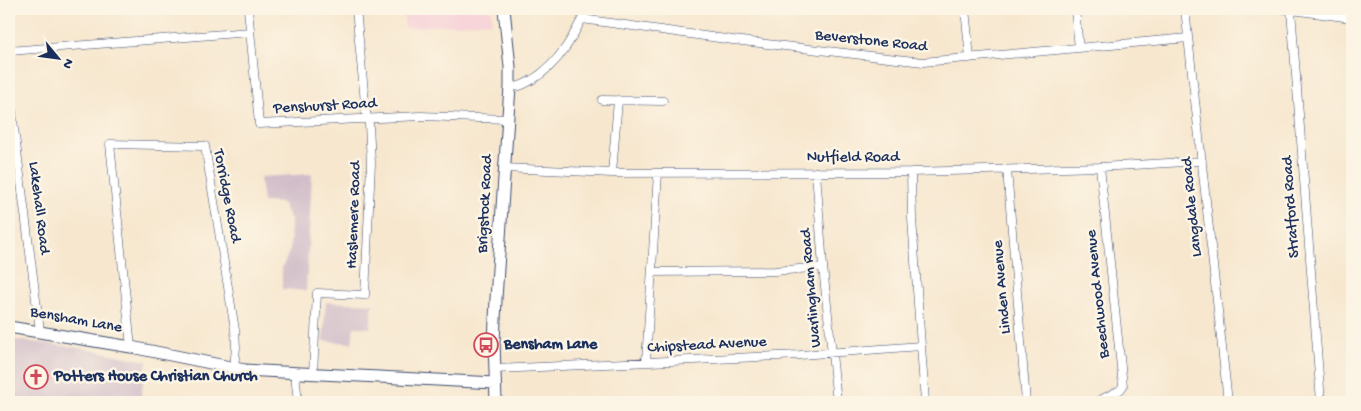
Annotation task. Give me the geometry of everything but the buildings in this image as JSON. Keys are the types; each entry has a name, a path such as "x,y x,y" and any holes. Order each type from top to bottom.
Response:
{"street":[{"name":"Penshurst Road","path":"248,9 259,124 420,116 508,119"},
{"name":"Haslemere Road","path":"312,374 317,292 365,294 371,163 356,9"},
{"name":"Brigstock Road","path":"496,402 494,369 496,299 510,86 504,9"},
{"path":"510,86 517,87 526,83 549,68 561,56 587,9"},
{"path":"965,9 970,58"},
{"path":"1075,9 1078,48"},
{"name":"Langdale Road","path":"1186,9 1228,402"},
{"path":"1288,9 1352,18"},
{"name":"Stratford Road","path":"1288,9 1321,402"},
{"name":"Beverstone Road","path":"582,19 914,62 1188,38"},
{"path":"9,50 250,32"},
{"name":"Lakehall Road","path":"9,89 40,331"},
{"path":"602,100 663,102"},
{"path":"612,173 618,100"},
{"name":"Torridge Road","path":"132,347 110,144 205,146 235,330 234,368"},
{"name":"Nutfield Road","path":"504,168 612,173 911,172 1100,167 1202,161"},
{"name":"Beechwood Avenue","path":"1096,402 1120,390 1123,386 1100,167"},
{"name":"Linden Avenue","path":"1007,170 1026,402"},
{"name":"Warlingham Road","path":"816,172 823,267 837,402"},
{"path":"911,172 912,219 925,402"},
{"path":"646,362 658,173"},
{"path":"652,272 775,271 823,267"},
{"name":"Bensham Lane","path":"9,327 132,347 262,372 495,383"},
{"name":"Chipstead Avenue","path":"494,369 831,353 921,346"},
{"path":"295,374 298,402"}],"shaded area":[{"path":"403,9 491,9 492,22 405,28"},
{"path":"312,174 306,291 282,289 282,268 290,250 291,220 282,203 263,202 260,177"},
{"path":"326,302 373,304 370,328 354,327 352,343 323,341"},
{"path":"9,339 81,348 147,361 140,401 143,402 9,402"}],"place":[{"name":"Bensham Lane","path":"486,345"},
{"name":"Potters House Christian Church","path":"36,377"}]}
